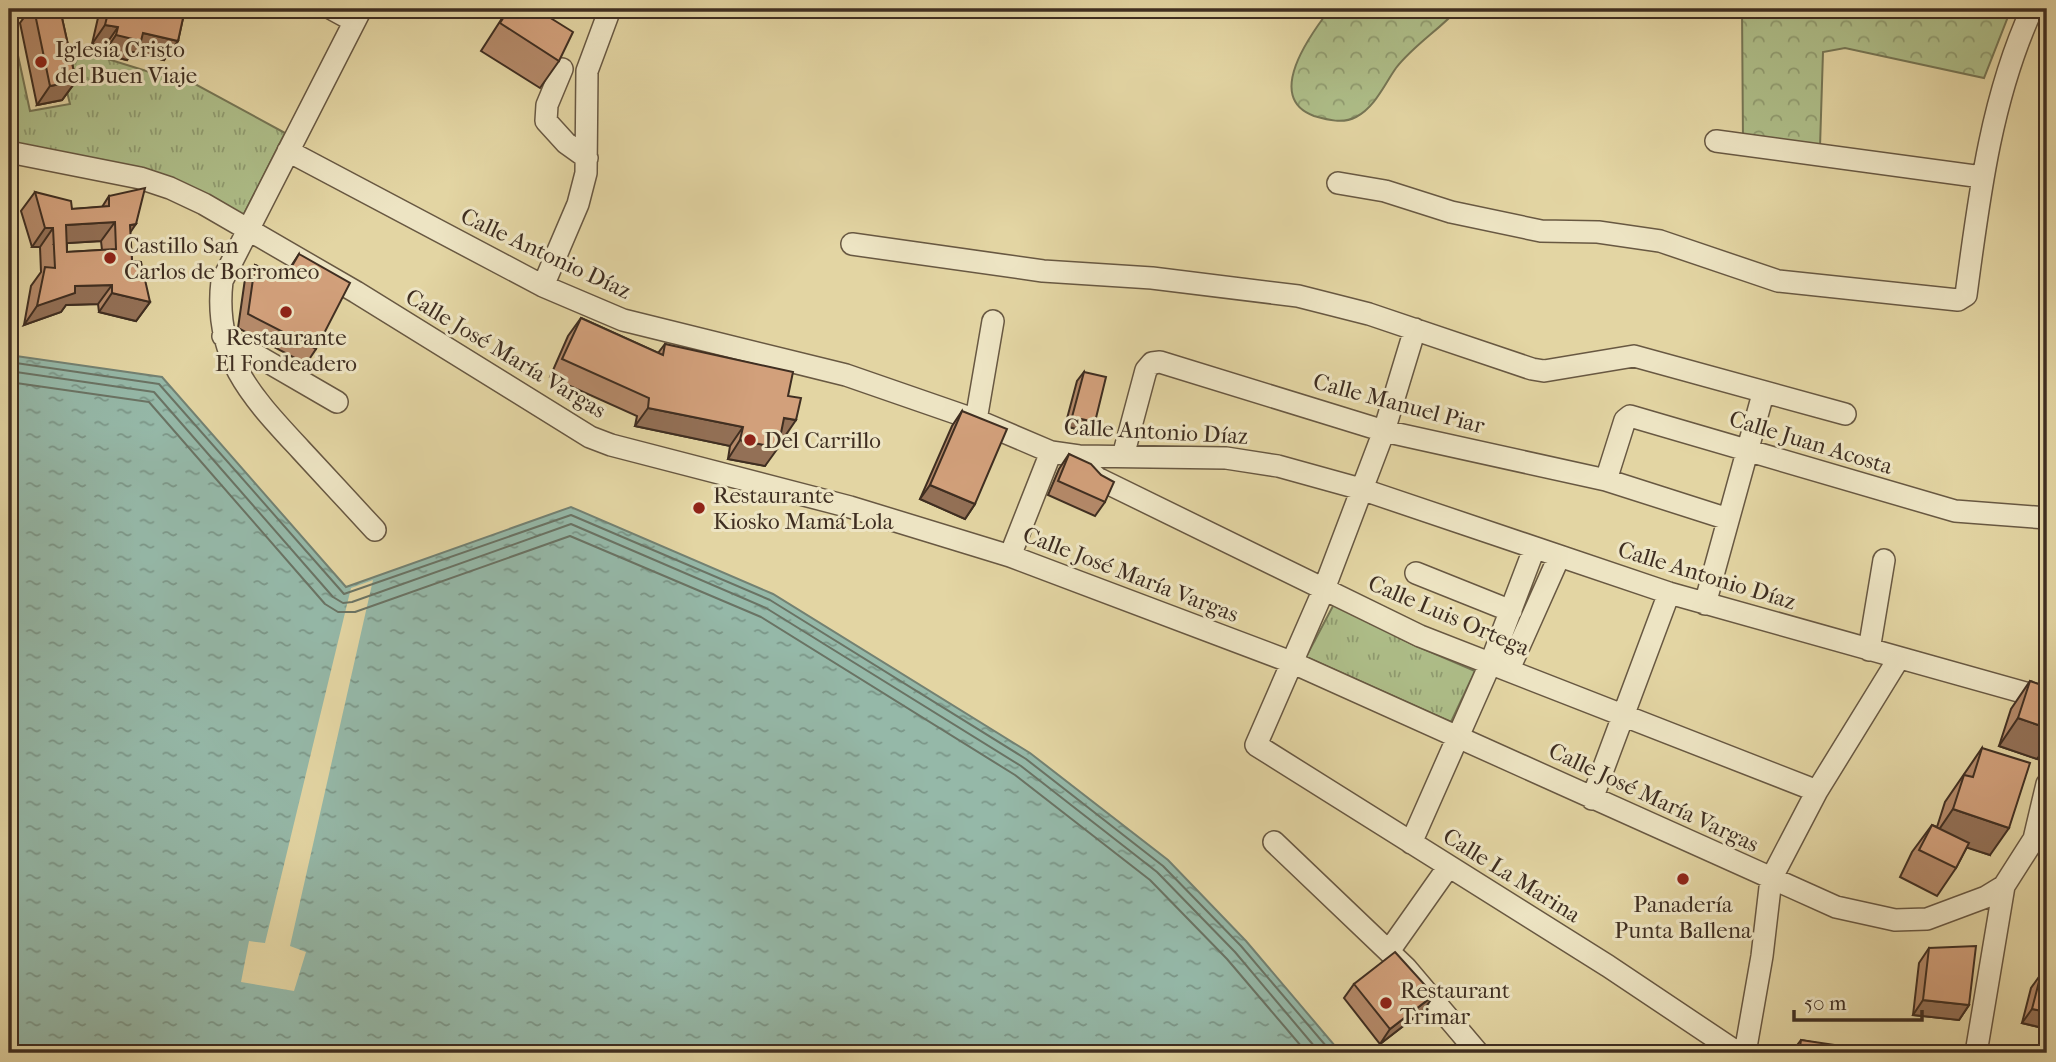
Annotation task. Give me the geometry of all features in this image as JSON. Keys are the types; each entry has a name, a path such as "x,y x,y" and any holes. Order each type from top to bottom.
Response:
{"street":[{"path":"332,9 358,15 222,282 219,309 223,336 250,395 375,530"},
{"path":"543,286 578,204 586,148 587,71 610,9"},
{"path":"1338,184 1385,191 1451,212 1541,231 1598,232 1660,241 1779,281 1958,300 1966,295 1982,177 2011,54 2032,9"},
{"path":"562,69 547,105 546,121 566,143 586,148"},
{"path":"1716,141 1982,177"},
{"name":"Calle José María Vargas","path":"9,152 140,178 170,188 356,292 590,437 611,446 850,508 1010,556 1291,662 1836,907 1895,920 1927,919 1947,913 2004,886"},
{"name":"Calle Antonio Díaz","path":"288,152 543,286 623,320 846,376 976,421 1051,452 1079,456 1226,458 1278,466 1362,489 1668,593 2047,699"},
{"path":"852,244 1043,271 1152,278 1298,296 1415,329 1532,369 1544,371 1634,356 1763,394 1845,414"},
{"path":"976,421 993,321"},
{"path":"1291,662 1324,589 1384,431 1415,329"},
{"path":"223,336 337,402"},
{"name":"Calle Manuel Piar","path":"1123,456 1146,370 1152,363 1160,362 1384,431 1606,480 1728,519"},
{"path":"1705,604 1763,394"},
{"name":"Calle Juan Acosta","path":"1606,480 1625,420 1630,416 1955,511 2047,518"},
{"path":"1010,556 1051,452"},
{"name":"Calle Luis Ortega","path":"1079,456 1097,478 1420,636 1817,792"},
{"path":"1500,666 1511,611 1534,549"},
{"path":"1411,843 1457,735 1500,666 1559,557"},
{"path":"1869,650 1884,560"},
{"path":"1416,573 1511,611"},
{"path":"1592,799 1668,593"},
{"path":"1745,1053 1762,956 1771,879 1817,792 1899,658"},
{"name":"Calle La Marina","path":"1291,662 1256,745 1608,965 1738,1053"},
{"path":"1976,1053 2004,886 2034,838 2047,785"},
{"path":"1274,842 1388,951 1478,1053"},
{"path":"1388,951 1449,866"}],"green space":[{"path":"1330,9 1458,9 1403,60 1369,108 1356,117 1341,121 1314,116 1300,107 1293,95 1292,81 1296,66 1312,34"},
{"path":"1742,9 2011,9 1984,78 1845,48 1823,52 1820,147 1743,141"},
{"path":"9,14 30,111 70,104 58,55 82,51 169,78 173,72 285,133 243,216 9,142"},
{"path":"1334,604 1412,644 1475,671 1451,722 1306,657"}],"water":[{"path":"9,355 162,377 346,587 571,507 773,594 1030,753 1168,860 1246,941 1341,1053 9,1053"}],"pier":[{"path":"373,580 290,946 306,952 294,991 241,982 249,941 265,943 351,588"}],"building":[{"path":"34,9 60,9 76,81 50,86"},
{"path":"109,9 185,9 178,41 143,33 141,41 116,35 118,27 105,25"},
{"path":"509,9 536,9 573,32 559,61 500,23"},
{"path":"145,188 136,224 130,225 132,261 141,262 150,302 112,293 112,285 75,286 75,293 37,306 45,267 55,268 53,228 45,228 35,192 71,201 72,209 109,206 109,196","holes":["115,222 116,249 67,252 66,225"]},
{"name":"Restaurante El Fondeadero","path":"299,254 350,283 316,349 248,314 255,265 285,278"},
{"path":"581,318 663,355 665,344 793,372 788,396 801,398 796,420 784,418 778,448 740,440 743,427 648,408 649,398 562,359"},
{"path":"1084,372 1106,377 1095,422 1072,417"},
{"path":"962,411 1007,429 975,504 930,485"},
{"path":"1069,454 1091,464 1101,475 1114,482 1105,502 1058,481"},
{"path":"2030,681 2047,687 2047,728 2018,718"},
{"path":"1982,748 2030,763 2009,828 1953,809 1964,775 1973,777"},
{"path":"1932,825 1969,843 1956,868 1919,850"},
{"path":"1976,946 1969,1005 1923,1000 1929,948"},
{"name":"Restaurant Trimar","path":"1395,952 1434,995 1390,1029 1354,984"},
{"path":"2041,974 2047,975 2047,1012 2032,1009"},
{"path":"1801,1040 1869,1050 1869,1053 1799,1053"}],"place":[{"name":"Iglesia Cristo del Buen Viaje","path":"41,62"},
{"name":"Castillo San Carlos de Borromeo","path":"110,258"},
{"name":"Restaurante El Fondeadero","path":"286,312"},
{"name":"Del Carrillo","path":"750,440"},
{"name":"Restaurante Kiosko Mamá Lola","path":"699,508"},
{"name":"Panadería Punta Ballena","path":"1683,879"},
{"name":"Restaurant Trimar","path":"1386,1003"}]}
